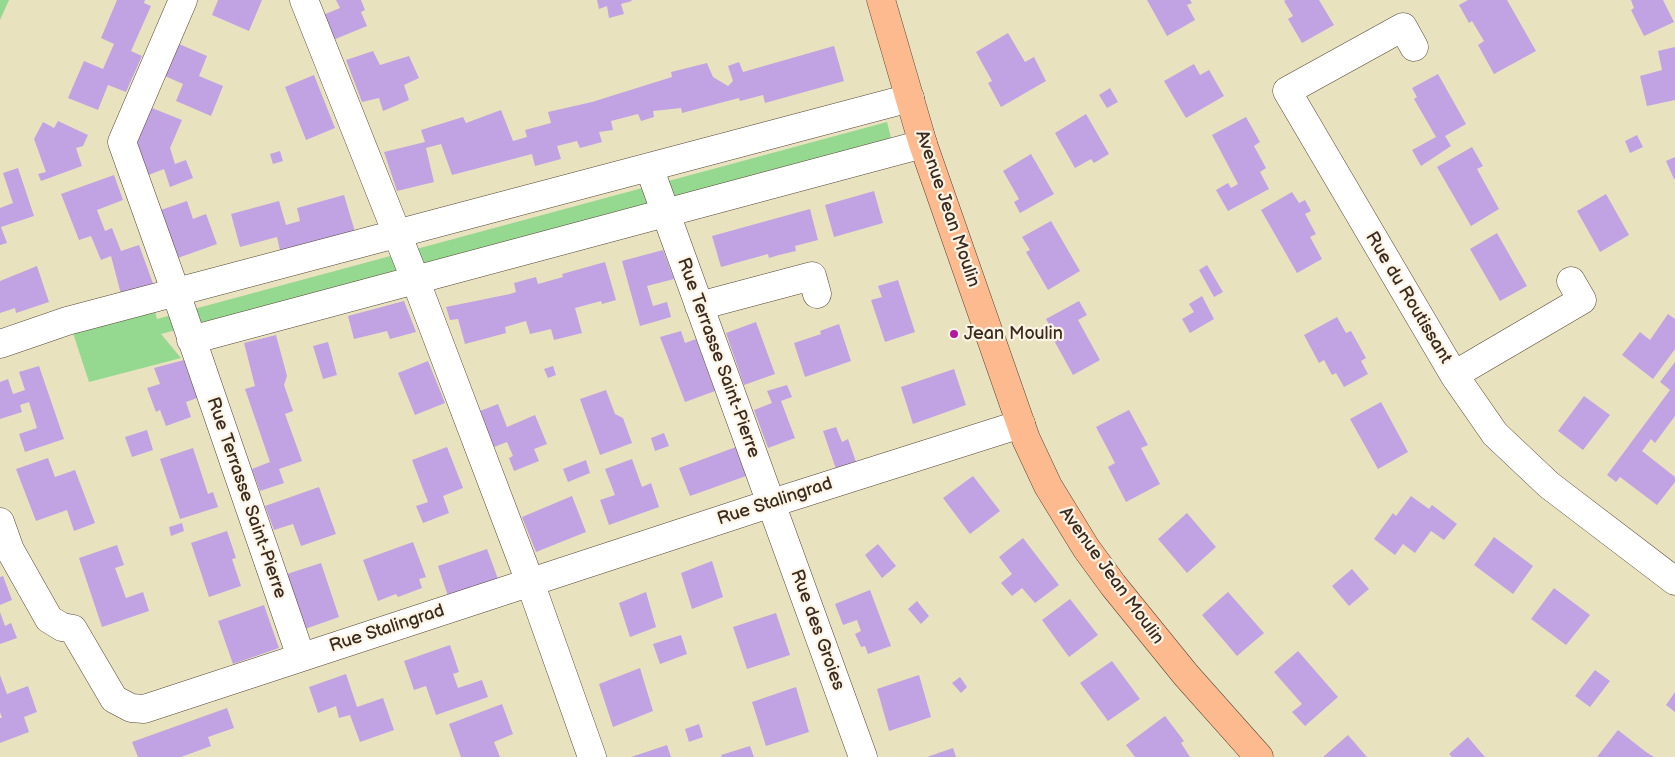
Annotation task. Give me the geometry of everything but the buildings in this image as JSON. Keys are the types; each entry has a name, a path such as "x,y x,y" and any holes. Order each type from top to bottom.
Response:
{"main road":[{"name":"Avenue Jean Moulin","path":"881,0 923,144 1021,424 1048,486 1092,556 1147,630 1251,754"}],"street":[{"name":"Rue Terrasse Saint-Pierre","path":"183,0 122,142 301,656"},
{"path":"304,0 398,234 530,582 592,757"},
{"name":"Rue du Routissant","path":"1414,47 1403,28 1287,91 1454,375 1495,434 1549,485 1675,581"},
{"path":"0,344 68,321 910,98"},
{"path":"191,340 923,144"},
{"name":"Rue Terrasse Saint-Pierre","path":"649,167 772,503"},
{"path":"699,306 812,276 817,294"},
{"path":"1454,375 1582,300 1571,281"},
{"name":"Rue Stalingrad","path":"0,522 10,550 49,618 62,627 73,629 114,699 131,708 152,707 301,656 1021,424"},
{"name":"Rue des Groies","path":"772,503 863,757"}],"green space":[{"path":"0,0 9,0 0,20"},
{"path":"887,122 891,138 161,334 181,358 89,382 72,330 154,308 157,319"}],"place":[{"name":"Jean Moulin","path":"954,334"}]}
